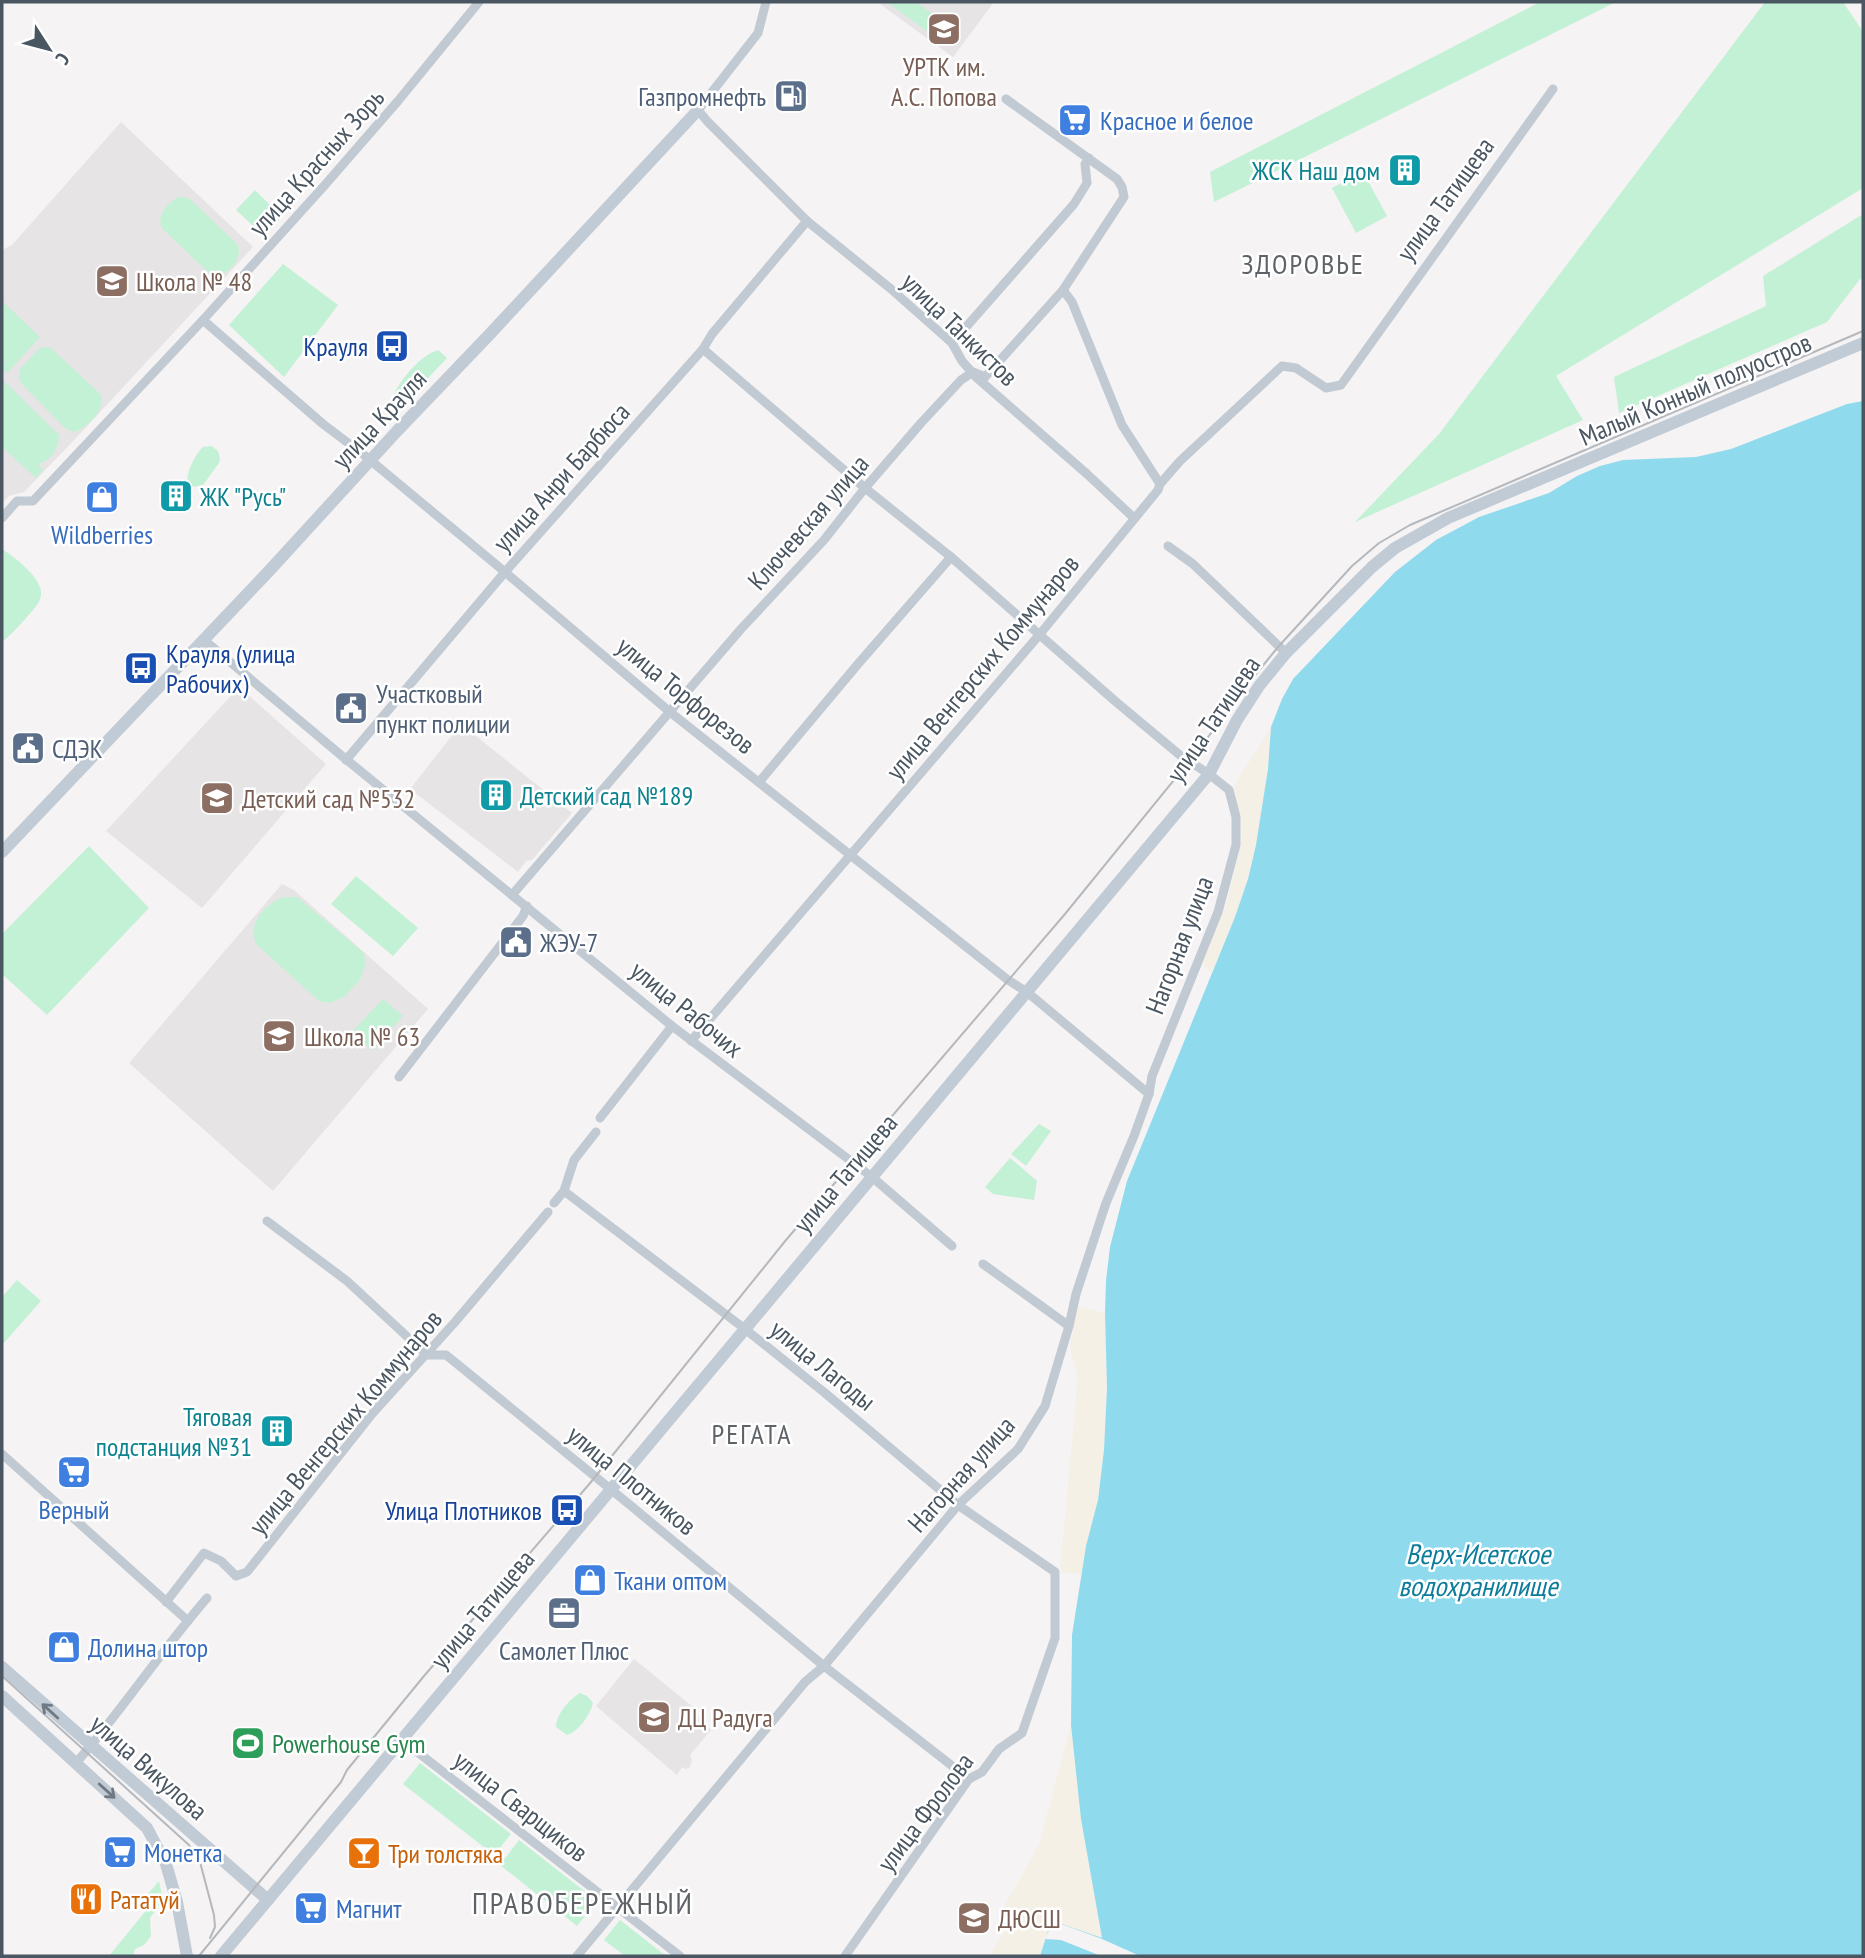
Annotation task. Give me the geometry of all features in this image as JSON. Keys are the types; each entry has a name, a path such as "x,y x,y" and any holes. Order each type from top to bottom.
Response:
{"street":[{"name":"улица Красных Зорь","path":"2,518 17,501 33,501 203,320 398,101 479,2"},
{"name":"улица Крауля","path":"2,852 204,640 698,110 758,33 766,2"},
{"name":"улица Татищева","path":"1160,484 1180,461 1282,366 1296,368 1326,388 1341,385 1553,89"},
{"path":"952,343 1074,204 1087,183 1085,164 1089,158 1006,99"},
{"name":"улица Танкистов","path":"698,110 807,221 952,343 962,361 976,377 1134,519"},
{"name":"Ключевская улица","path":"512,895 741,629 824,540 865,488 961,380 973,372 985,377 1063,290 1124,197 1117,180 1089,158"},
{"name":"улица Анри Барбюса","path":"346,760 505,572 703,349 712,334 807,221"},
{"path":"1063,290 1072,302 1122,425 1160,484"},
{"name":"улица Торфорезов","path":"203,320 323,424 505,572 670,712 1008,980 1027,992 1149,1094"},
{"name":"Малый Конный полуостров","path":"1545,477 1863,343"},
{"name":"Нагорная улица","path":"577,1956 806,1682 824,1666 958,1506 1018,1449 1045,1406 1076,1294 1106,1203 1134,1136 1149,1094 1152,1076 1218,912 1236,845 1236,817 1228,790 1181,756 951,557 865,488 703,349"},
{"name":"улица Татищева","path":"221,1956 1209,774 1259,685 1286,653 1372,567 1395,548 1448,518 1545,477"},
{"name":"улица Венгерских Коммунаров","path":"691,1041 1040,634 1160,484"},
{"path":"1168,546 1193,564 1286,653"},
{"path":"760,782 951,557"},
{"name":"улица Рабочих","path":"204,640 346,760 672,1026 872,1177 952,1246"},
{"path":"399,1077 523,916 527,906"},
{"path":"600,1118 672,1026"},
{"path":"554,1203 564,1191 574,1160 596,1132"},
{"name":"улица Лагоды","path":"564,1191 745,1329 958,1506 1055,1572"},
{"name":"улица Венгерских Коммунаров","path":"166,1602 204,1553 220,1561 236,1576 247,1572 372,1414 548,1212"},
{"name":"улица Плотников","path":"267,1222 347,1281 426,1355 446,1356 824,1666 969,1779"},
{"path":"983,1264 1069,1326"},
{"path":"2,1454 188,1621"},
{"name":"улица Фролова","path":"845,1956 969,1779 982,1772 999,1749 1021,1733 1055,1638 1055,1572"},
{"path":"76,1763 207,1598"},
{"name":"улица Викулова","path":"2,1667 268,1900"},
{"name":"улица Викулова","path":"2,1696 147,1828 163,1856 177,1902 187,1956"},
{"name":"улица Сварщиков","path":"402,1740 680,1956"}],"shaded area":[{"name":"УРТК им. А.С. Попова","path":"877,2 994,2 953,57"},
{"name":"Школа № 48","path":"121,122 253,247 24,492 9,496 2,503 2,250 12,245"},
{"name":"Детский сад №532","path":"239,687 326,764 202,908 106,831"},
{"path":"461,724 572,813 532,860 526,861 518,872 410,789"},
{"name":"Школа № 63","path":"282,884 294,890 428,1009 273,1191 129,1063"},
{"name":"ДЦ Радуга","path":"634,1659 693,1707 693,1712 706,1722 711,1730 690,1755 690,1767 682,1767 677,1775 596,1706"}],"green space":[{"path":"887,2 916,2 952,28 942,42"},
{"path":"1540,2 1616,2 1214,202 1210,172"},
{"path":"1765,2 1843,2 1863,32 1863,188 1556,376 1583,420 1355,522 1439,434"},
{"path":"1363,172 1387,216 1356,233 1332,188"},
{"path":"255,190 282,217 264,236 236,210"},
{"path":"178,197 191,200 238,245 238,257 227,271 210,274 162,228 160,219 164,211"},
{"path":"1863,214 1863,280 1860,279 1827,322 1619,413 1614,377 1766,306 1763,276"},
{"path":"283,264 338,305 284,377 229,325"},
{"path":"2,301 40,337 7,373 2,368"},
{"path":"40,348 51,348 100,394 101,406 95,417 74,432 65,428 19,378 20,369"},
{"path":"438,350 447,358 397,411 390,403 403,379 423,358"},
{"path":"2,379 59,435 54,453 38,464 43,470 36,478 2,447"},
{"path":"211,446 218,451 219,463 203,485 194,487 189,484 188,473 203,447"},
{"path":"2,549 33,575 41,595 33,610 2,642"},
{"path":"89,846 149,908 47,1015 2,974 2,934"},
{"path":"356,876 418,928 393,956 331,904"},
{"path":"284,897 297,897 363,952 366,963 360,980 345,996 331,1003 319,1001 256,944 254,929 260,915 270,904"},
{"path":"383,999 403,1016 372,1050 352,1032"},
{"path":"1039,1124 1051,1131 1026,1166 1011,1154"},
{"path":"1010,1158 1037,1181 1034,1200 993,1194 985,1187"},
{"path":"17,1280 41,1301 2,1345 2,1297"},
{"path":"580,1693 593,1703 583,1722 567,1735 556,1727 558,1717"},
{"path":"420,1763 511,1834 494,1855 403,1784"},
{"path":"519,1840 597,1901 577,1926 500,1865"},
{"path":"159,1881 163,1900 150,1918 151,1936 144,1945 135,1949 133,1956 109,1956 153,1902 148,1894"},
{"path":"620,1920 666,1956 625,1956 604,1940"}],"sand":[{"path":"1271,727 1264,802 1253,859 1236,913 1211,973 1201,961 1226,907 1242,839 1234,786"},
{"path":"1077,1306 1105,1313 1106,1359 1106,1429 1102,1476 1081,1574 1060,1572 1078,1377 1070,1348"},
{"path":"1071,1725 1081,1819 1102,1939 1049,1928 1040,1956 989,1956 1012,1920 1001,1912 1039,1845"}],"water":[{"name":"Верх-Исетское водохранилище","path":"1863,401 1863,1956 1040,1956 1053,1921 1102,1938 1081,1819 1071,1725 1072,1635 1086,1546 1098,1500 1104,1450 1107,1388 1105,1313 1110,1247 1127,1181 1248,879 1268,769 1271,727 1282,699 1293,679 1395,572 1436,540 1479,517 1549,493 1600,466 1623,460 1696,457 1731,449 1847,404"}],"pier":[{"path":"1053,1921 1140,1956 1101,1956 1061,1940 1045,1939"}],"tram line":[{"path":"199,1956 424,1676 591,1482 786,1240 1065,914 1278,647 1352,566 1379,543 1410,525 1863,331"},
{"path":"2,1676 189,1845 200,1862 214,1915 215,1927 210,1938"}],"place":[{"name":"УРТК им. А.С. Попова","path":"944,29"},
{"name":"Газпромнефть","path":"791,96"},
{"name":"Красное и белое","path":"1075,120"},
{"name":"ЖСК Наш дом","path":"1405,170"},
{"name":"Школа № 48","path":"112,281"},
{"name":"Крауля","path":"392,346"},
{"name":"ЖК \"Русь\"","path":"176,496"},
{"name":"Wildberries","path":"102,497"},
{"name":"Крауля (улица Рабочих)","path":"141,668"},
{"name":"Участковый пункт полиции","path":"351,708"},
{"name":"СДЭК","path":"28,748"},
{"name":"Детский сад №189","path":"496,795"},
{"name":"Детский сад №532","path":"217,798"},
{"name":"ЖЭУ-7","path":"516,942"},
{"name":"Школа № 63","path":"279,1036"},
{"name":"Тяговая подстанция №31","path":"277,1431"},
{"name":"Верный","path":"74,1472"},
{"name":"Улица Плотников","path":"567,1510"},
{"name":"Ткани оптом","path":"590,1580"},
{"name":"Самолет Плюс","path":"564,1613"},
{"name":"Долина штор","path":"64,1647"},
{"name":"ДЦ Радуга","path":"654,1717"},
{"name":"Powerhouse Gym","path":"248,1743"},
{"name":"Монетка","path":"120,1852"},
{"name":"Три толстяка","path":"364,1853"},
{"name":"Рататуй","path":"86,1899"},
{"name":"Магнит","path":"311,1908"},
{"name":"ДЮСШ","path":"974,1918"}],"district":[{"name":"ЗДОРОВЬЕ","path":"1303,263"},
{"name":"РЕГАТА","path":"752,1433"},
{"name":"ПРАВОБЕРЕЖНЫЙ","path":"583,1902"}]}
